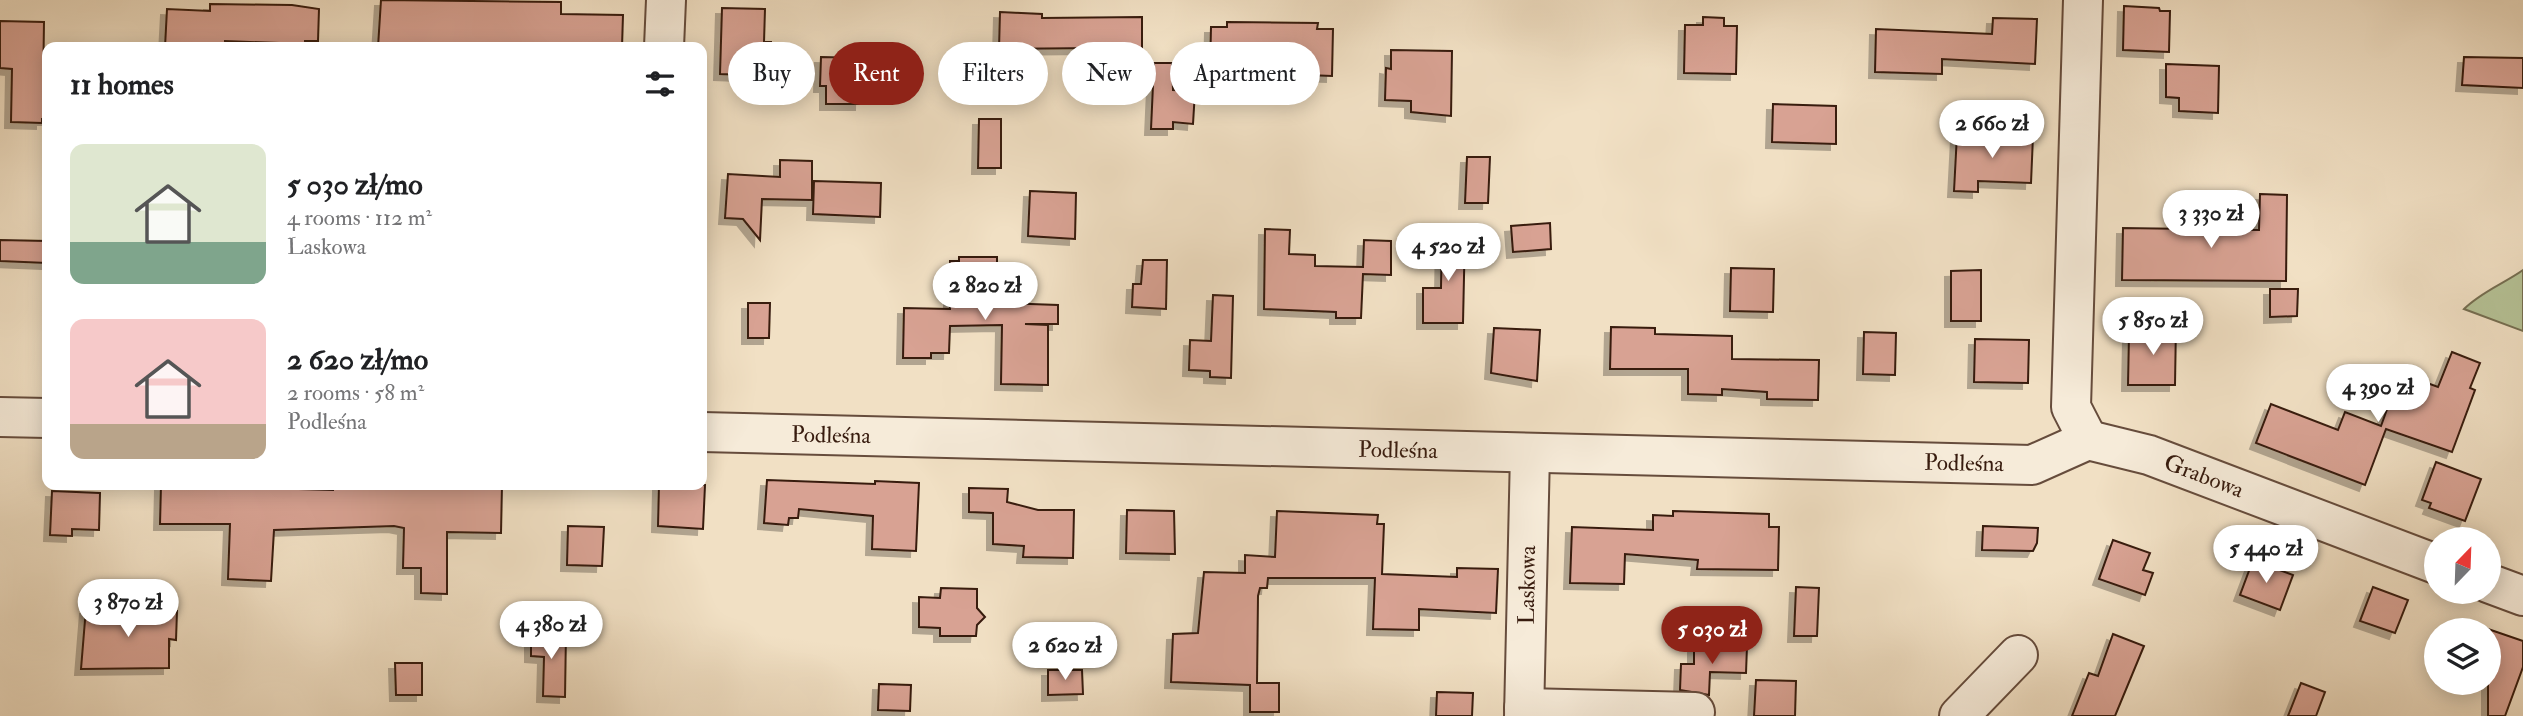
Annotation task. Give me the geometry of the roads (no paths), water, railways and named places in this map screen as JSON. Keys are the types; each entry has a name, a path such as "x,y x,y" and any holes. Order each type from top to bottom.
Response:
{"street":[{"path":"664,42 666,0"},
{"path":"2083,0 2071,407 2088,440"},
{"path":"0,417 42,418"},
{"name":"Podleśna","path":"707,432 2032,465 2088,440"},
{"name":"Grabowa","path":"2088,440 2149,455 2424,559"},
{"name":"Laskowa","path":"1524,712 1530,453"},
{"path":"2501,588 2523,596"},
{"path":"1959,716 2018,655"},
{"path":"1524,712 1695,712"}]}
